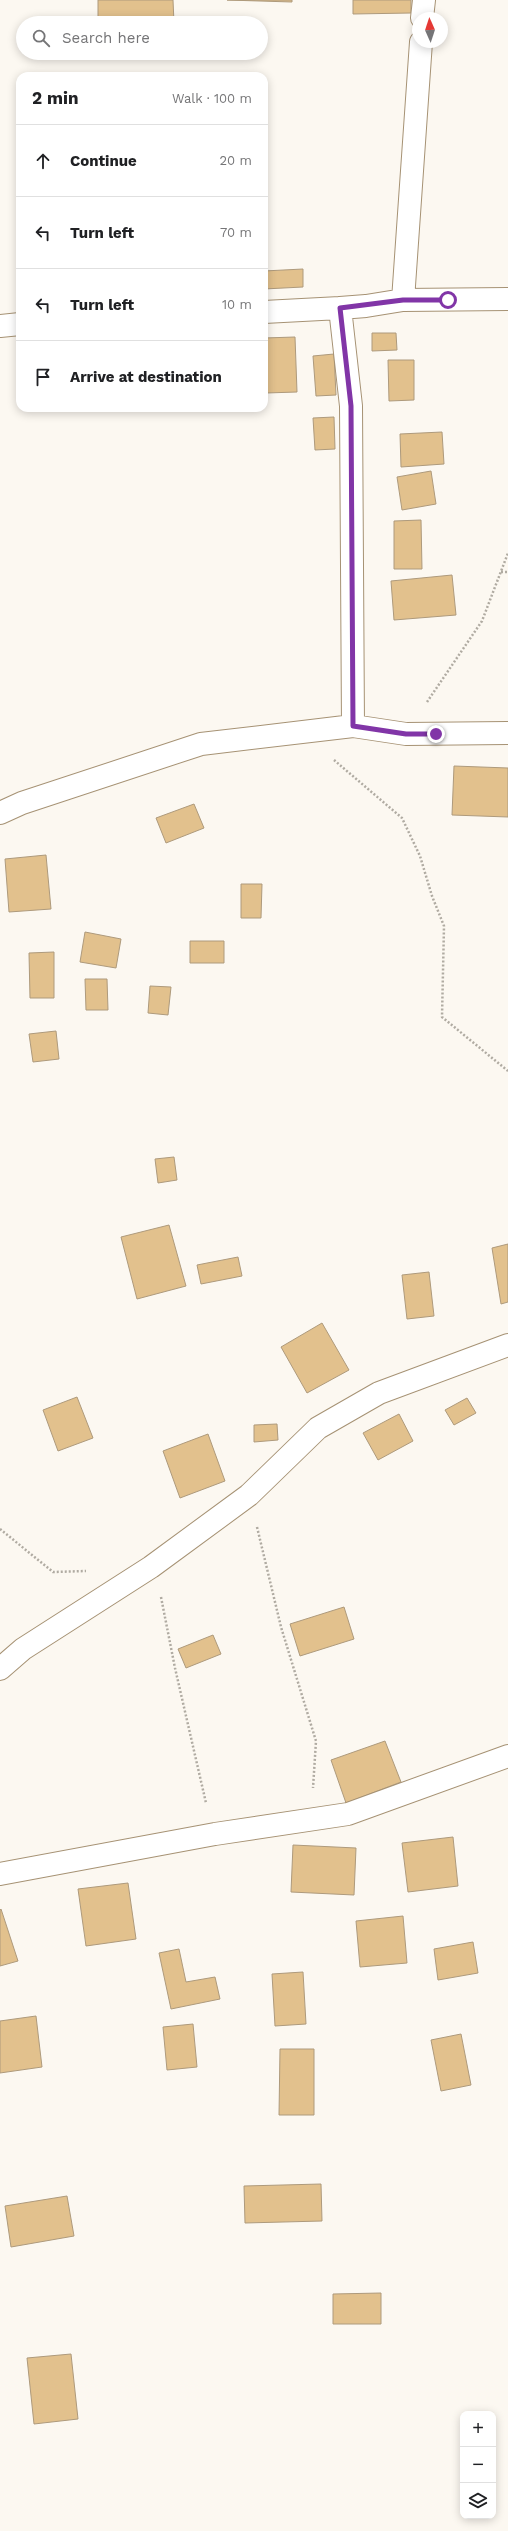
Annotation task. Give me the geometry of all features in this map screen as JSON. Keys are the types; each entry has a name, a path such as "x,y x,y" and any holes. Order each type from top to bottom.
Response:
{"street":[{"path":"423,12 424,0"},
{"path":"403,300 421,48"},
{"path":"268,312 340,308 403,300 508,299"},
{"path":"340,308 351,406 353,726"},
{"path":"0,326 16,324"},
{"path":"0,813 22,803 201,744 353,726 406,734 508,734"},
{"path":"0,1669 23,1649 151,1567 249,1495 318,1428 372,1397 508,1345"},
{"path":"0,1874 215,1834 348,1814 508,1756"}],"path":[{"path":"406,734 482,621 508,553"},
{"path":"501,572 508,572"},
{"path":"291,734 324,752 402,818 420,856 432,896 444,926 442,1017 508,1071"},
{"path":"249,1495 281,1627 316,1741 311,1819"},
{"path":"0,1529 53,1572 91,1570"},
{"path":"151,1567 161,1596 201,1784 215,1834"}],"building":[{"path":"98,0 173,0 174,16 98,16"},
{"path":"227,0 292,0 292,2"},
{"path":"353,0 411,0 411,13 353,14"},
{"path":"303,269 303,287 268,289 268,271"},
{"path":"372,333 396,333 397,350 372,351"},
{"path":"295,337 297,392 268,393 268,338"},
{"path":"334,354 336,395 316,396 313,356"},
{"path":"388,360 414,360 414,400 389,401"},
{"path":"334,417 335,449 315,450 313,418"},
{"path":"442,432 444,464 401,467 400,434"},
{"path":"431,471 436,504 402,510 397,477"},
{"path":"421,520 422,569 394,569 394,521"},
{"path":"452,575 456,615 394,620 391,581"},
{"path":"454,766 508,768 508,817 452,815"},
{"path":"194,804 204,828 166,843 156,818"},
{"path":"46,855 51,909 9,912 5,859"},
{"path":"241,884 262,884 261,918 241,918"},
{"path":"85,932 121,939 116,968 80,962"},
{"path":"190,941 224,941 224,963 190,963"},
{"path":"54,952 54,998 30,998 29,953"},
{"path":"85,979 107,979 108,1010 86,1010"},
{"path":"150,986 171,987 168,1015 148,1013"},
{"path":"56,1031 59,1059 33,1062 29,1034"},
{"path":"174,1157 177,1180 158,1183 155,1159"},
{"path":"169,1225 186,1286 137,1299 121,1237"},
{"path":"508,1244 508,1302 501,1304 492,1248"},
{"path":"238,1257 242,1276 201,1284 197,1265"},
{"path":"429,1272 434,1316 407,1319 402,1275"},
{"path":"322,1323 349,1370 307,1393 281,1347"},
{"path":"77,1397 93,1438 58,1451 43,1410"},
{"path":"467,1398 476,1413 454,1425 445,1410"},
{"path":"399,1414 413,1441 378,1460 363,1433"},
{"path":"277,1424 278,1440 254,1442 254,1425"},
{"path":"208,1434 225,1481 180,1498 163,1451"},
{"path":"344,1607 354,1639 300,1656 290,1624"},
{"path":"213,1635 221,1654 186,1668 178,1649"},
{"path":"385,1741 401,1782 346,1803 331,1760"},
{"path":"453,1837 458,1886 408,1892 402,1843"},
{"path":"293,1845 356,1848 354,1895 291,1892"},
{"path":"128,1883 136,1939 86,1946 78,1889"},
{"path":"1,1909 18,1961 0,1966 0,1910"},
{"path":"403,1916 407,1963 360,1967 356,1921"},
{"path":"473,1942 478,1973 438,1980 434,1949"},
{"path":"179,1949 186,1982 215,1977 220,1999 171,2009 159,1953"},
{"path":"303,1972 306,2024 275,2026 272,1974"},
{"path":"36,2016 42,2067 0,2073 0,2021"},
{"path":"193,2024 197,2067 167,2070 163,2027"},
{"path":"461,2034 471,2085 441,2091 431,2040"},
{"path":"280,2049 314,2049 314,2115 279,2115"},
{"path":"321,2184 322,2221 245,2223 244,2186"},
{"path":"67,2196 74,2236 11,2247 5,2206"},
{"path":"381,2293 381,2324 333,2324 333,2294"},
{"path":"71,2354 78,2419 34,2424 27,2358"}],"route":[{"path":"436,734 406,734 353,726 351,406 340,308 366,306 403,300 448,300"}]}
